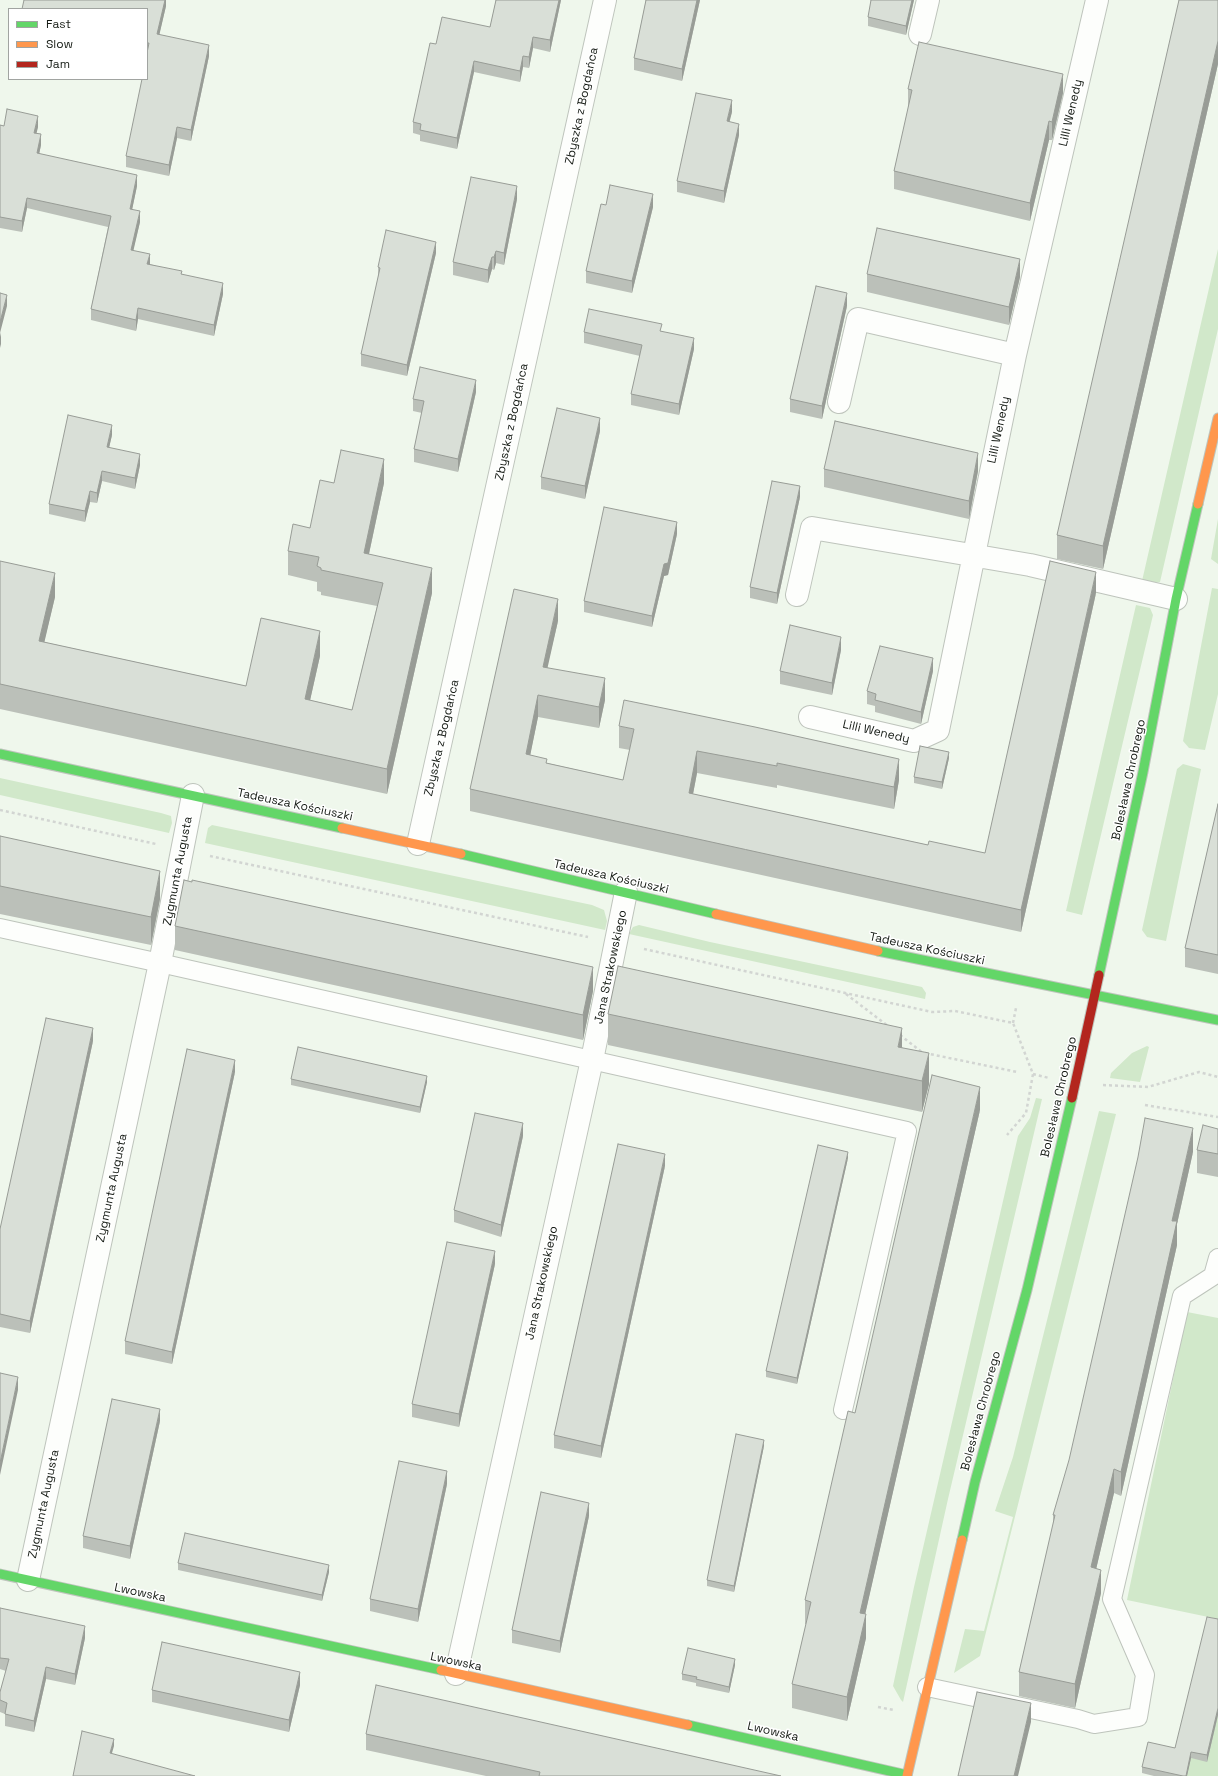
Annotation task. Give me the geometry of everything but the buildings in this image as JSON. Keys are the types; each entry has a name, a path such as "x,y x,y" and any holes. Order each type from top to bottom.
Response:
{"street":[{"name":"Zbyszka z Bogdańca","path":"418,844 605,0"},
{"path":"920,34 928,0"},
{"name":"Lilli Wenedy","path":"810,717 914,741 938,730 1015,355 1097,0"},
{"path":"839,402 858,319 1015,355"},
{"name":"Bolesława Chrobrego","path":"907,1775 979,1467 1027,1290 1068,1116 1145,764 1176,599 1218,418"},
{"path":"797,595 812,528 973,554 1030,565 1176,599"},
{"name":"Tadeusza Kościuszki","path":"0,754 418,844 826,940 964,970 1218,1020"},
{"name":"Zygmunta Augusta","path":"28,1580 160,963 193,795"},
{"name":"Jana Strakowskiego","path":"456,1674 592,1060 626,892"},
{"name":"Lwowska","path":"0,1574 547,1693 907,1775"}],"lane":[{"path":"0,928 907,1131 843,1410"},
{"path":"927,1687 1078,1718 1094,1724 1138,1717 1145,1675 1112,1599 1182,1296 1213,1276 1218,1258"}],"path":[{"path":"0,810 845,994 932,1012 955,1011 1012,1023 1033,1074 1026,1113 1007,1135"},
{"path":"845,994 893,1030"},
{"path":"899,1035 923,1053"},
{"path":"916,1051 1017,1072"},
{"path":"1102,1085 1148,1087 1199,1072 1216,1076"},
{"path":"1033,1074 1049,1078"},
{"path":"1145,1105 1218,1117"}],"green space":[{"path":"1218,249 1218,329 1160,582 1153,583 1142,581"},
{"path":"1218,519 1218,564 1211,559"},
{"path":"1212,588 1218,589 1218,694 1205,750 1189,748 1183,741"},
{"path":"1136,605 1150,608 1153,615 1082,915 1066,911"},
{"path":"1183,764 1201,769 1166,941 1147,937 1142,930 1177,769"},
{"path":"0,778 161,813 171,816 172,823 169,833 0,795"},
{"path":"212,825 592,905 604,910 607,921 605,930 205,843 208,828"},
{"path":"639,925 710,942 922,987 926,993 925,999 629,934 633,927"},
{"path":"1147,1046 1149,1047 1140,1082 1110,1078 1111,1073 1132,1053"},
{"path":"1036,1098 1042,1099 948,1499 903,1702 893,1686 914,1587 1018,1136 1030,1118"},
{"path":"1099,1111 1116,1114 980,1656 954,1673 965,1629 984,1631 1013,1517 995,1511 1013,1457"},
{"path":"1187,1312 1218,1318 1218,1619 1127,1600"},
{"path":"1218,1714 1218,1776 1185,1776 1189,1757 1207,1761"}],"traffic: fast":[{"path":"1099,975 1143,772 1176,599 1198,504"},
{"path":"0,754 342,828"},
{"path":"461,854 716,914"},
{"path":"878,951 1218,1020"},
{"path":"962,1540 975,1482 1027,1290 1072,1098"},
{"path":"0,1574 441,1670"},
{"path":"688,1725 907,1775"}],"traffic: slow":[{"path":"1198,504 1218,418"},
{"path":"342,828 461,854"},
{"path":"716,914 878,951"},
{"path":"907,1776 962,1540"},
{"path":"441,1670 688,1725"}],"traffic: jam":[{"path":"1072,1098 1099,975"}]}
